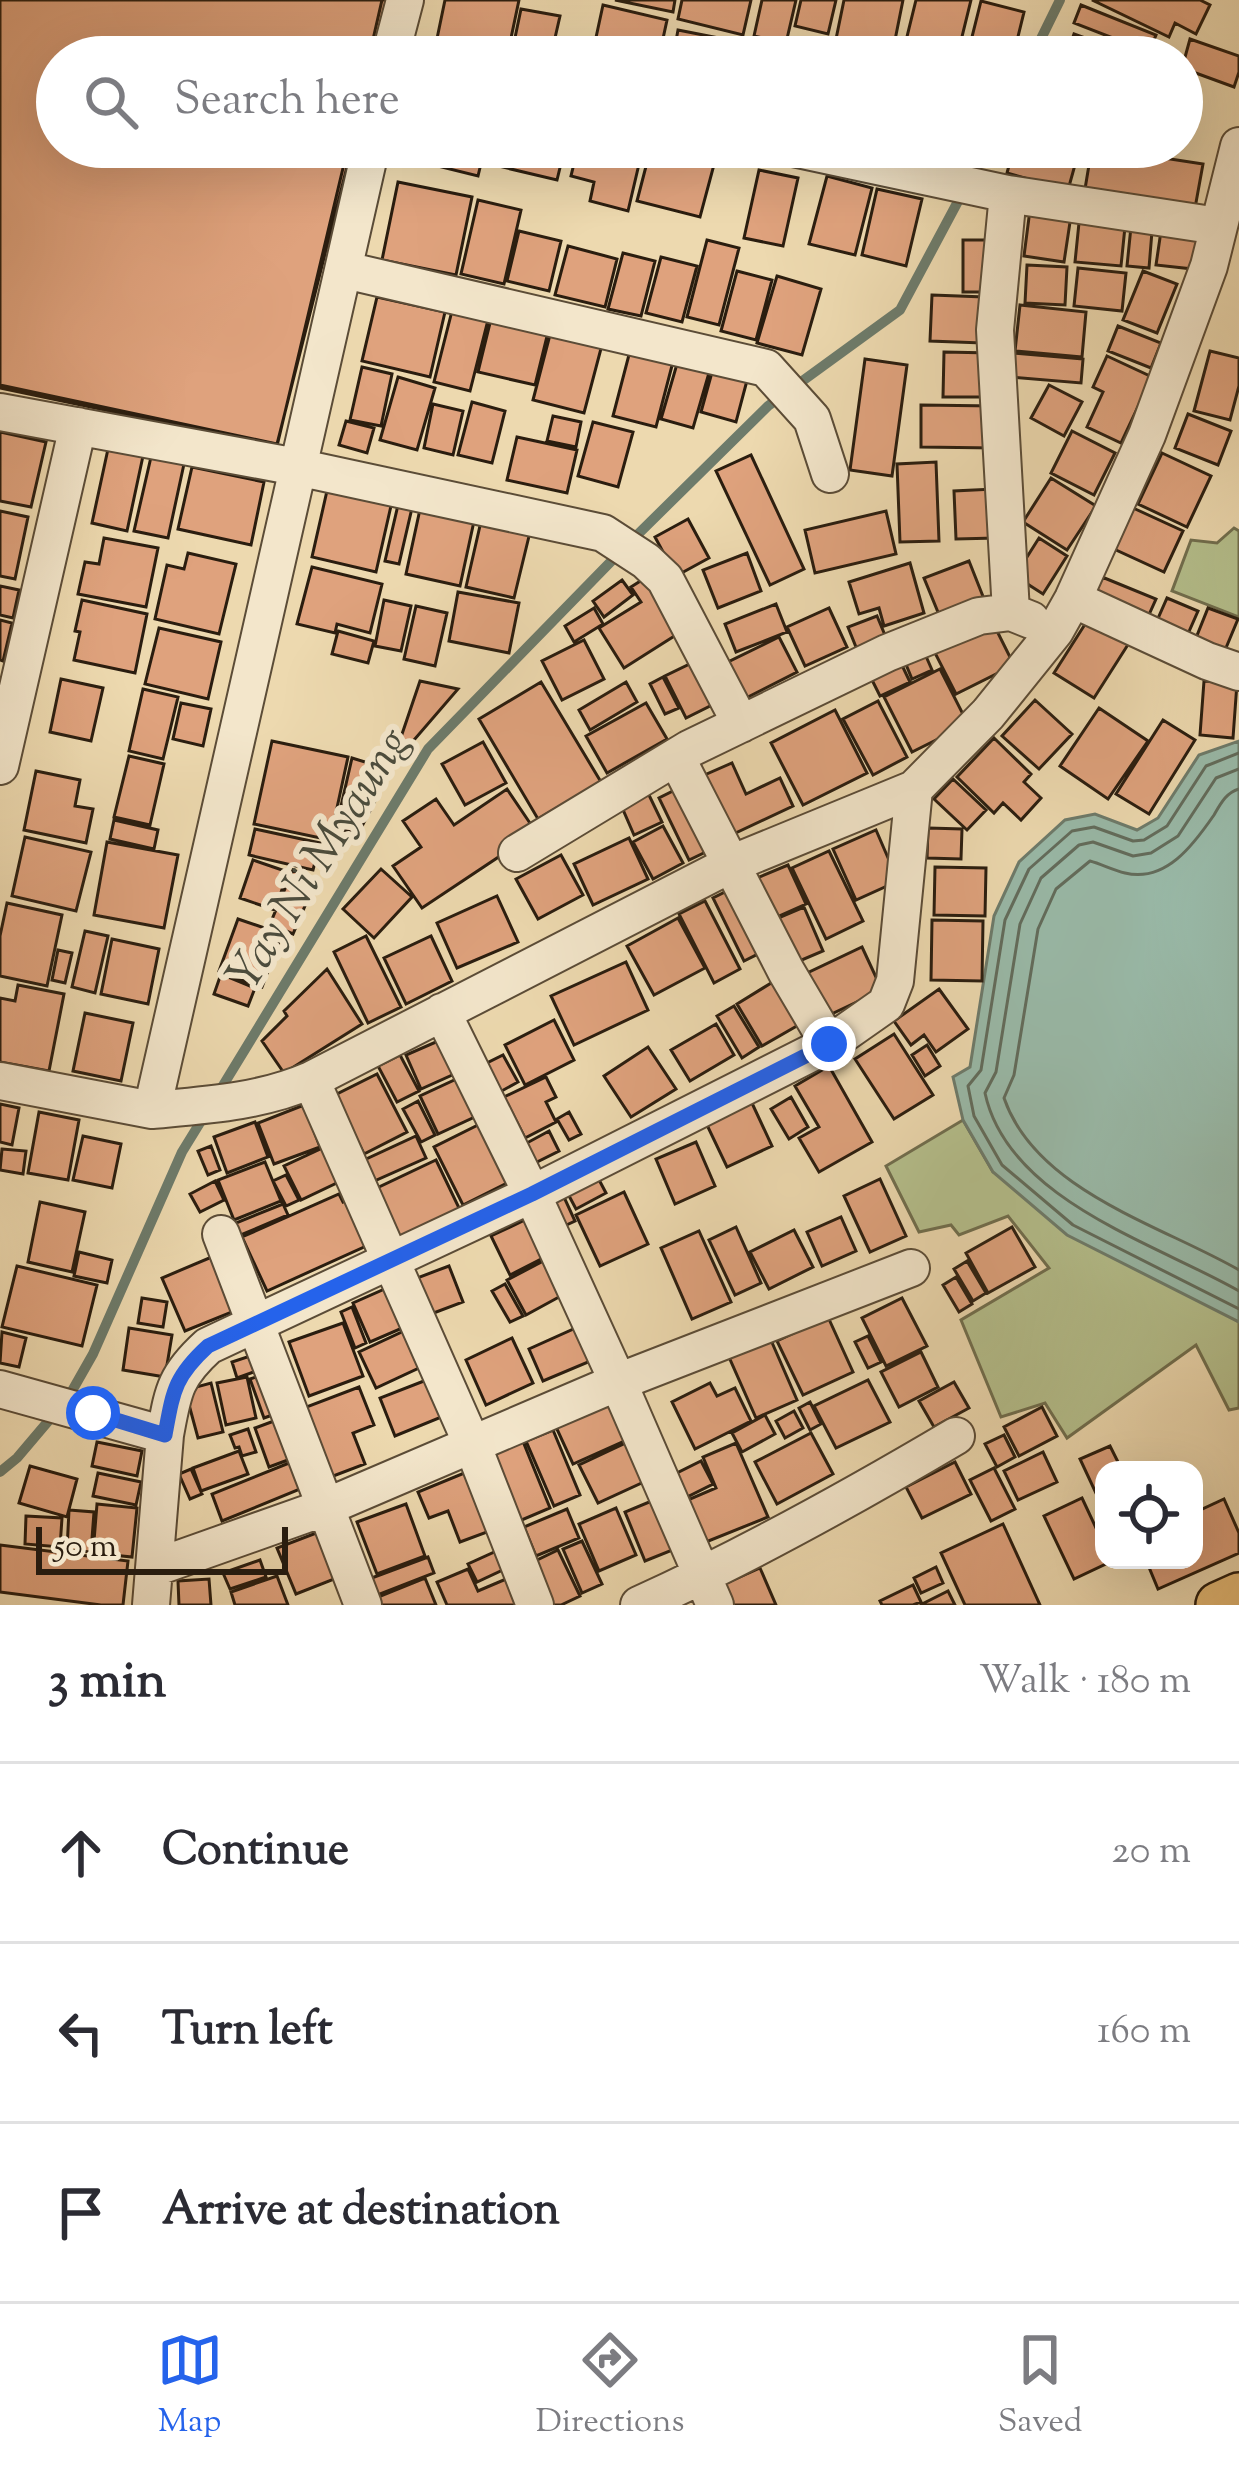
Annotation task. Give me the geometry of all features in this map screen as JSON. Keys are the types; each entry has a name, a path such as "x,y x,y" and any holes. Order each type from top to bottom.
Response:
{"main road":[{"path":"1219,1605 1239,1596"}],"street":[{"path":"396,36 405,0"},
{"path":"0,1081 171,1109 281,1093 730,864 914,789 988,714 1064,615 1147,435 1209,266 1239,146"},
{"path":"171,1109 297,467 367,168"},
{"path":"887,168 1001,193 1218,226"},
{"path":"1001,193 995,330 1011,612"},
{"path":"345,270 766,368 812,419 830,474"},
{"path":"0,412 297,467 602,533 665,579 741,724"},
{"path":"0,766 78,426"},
{"path":"517,853 676,757 887,653 980,616 1011,612 1064,615 1239,672"},
{"path":"676,757 786,971 829,1044"},
{"path":"151,1605 165,1435 174,1387 188,1364 208,1346 532,1194 829,1044 886,1004 895,981 914,789"},
{"path":"442,1012 532,1194 709,1591"},
{"path":"311,1080 472,1444 535,1605"},
{"path":"221,1234 363,1605"},
{"path":"154,1568 326,1507 618,1382 910,1268"},
{"path":"0,1390 165,1435"},
{"path":"639,1605 709,1591 956,1436"}],"green space":[{"path":"1234,528 1239,531 1239,617 1172,591 1191,540 1217,543"},
{"path":"963,1120 993,1172 1239,1322 1239,1408 1229,1410 1196,1345 1067,1438 1045,1403 1001,1417 961,1320 1049,1268 1008,1216 959,1235 951,1225 919,1232 886,1166"}],"water":[{"path":"1239,741 1239,1322 1067,1235 993,1172 963,1120 953,1077 970,1067 994,916 1019,862 1065,820 1095,814 1137,830 1158,818 1199,755"}],"building":[{"path":"0,0 382,0 374,36 36,36 36,168 343,168 277,446 0,388"},
{"path":"0,0 390,0 381,36 36,36 36,168 347,168 277,444 0,385"},
{"path":"445,0 519,0 511,36 438,36"},
{"path":"615,0 675,0 673,12"},
{"path":"682,0 751,0 743,35 678,19"},
{"path":"762,0 796,0 788,36 754,36"},
{"path":"801,0 836,0 828,34 795,26"},
{"path":"844,0 903,0 896,36 837,36"},
{"path":"916,0 971,0 962,36 907,36"},
{"path":"1092,0 1200,0 1210,5 1196,34 1175,23 1167,36"},
{"path":"981,1 1024,12 1018,36 972,36"},
{"path":"603,5 667,20 664,36 596,36"},
{"path":"1081,5 1156,35 1108,36 1074,23"},
{"path":"521,9 560,16 555,36 515,36"},
{"path":"678,30 709,36 677,36"},
{"path":"1203,44 1239,56 1234,87 1203,76"},
{"path":"446,168 480,168 478,176"},
{"path":"507,168 560,168 557,180"},
{"path":"573,168 638,168 628,211 590,201 594,182 571,176"},
{"path":"646,168 713,168 700,217 637,201"},
{"path":"1008,168 1074,168 1068,190 1007,173"},
{"path":"1088,168 1202,168 1195,208 1085,189"},
{"path":"759,170 798,178 783,246 744,238"},
{"path":"827,176 872,188 855,255 809,244"},
{"path":"398,182 472,197 456,275 382,260"},
{"path":"877,189 922,199 906,266 862,255"},
{"path":"478,200 521,210 504,284 461,274"},
{"path":"1031,202 1072,209 1064,262 1024,256"},
{"path":"1080,213 1126,217 1121,266 1075,262"},
{"path":"1132,217 1153,219 1149,268 1127,266"},
{"path":"519,231 561,241 549,291 507,281"},
{"path":"1161,231 1198,235 1193,269 1156,265"},
{"path":"707,240 739,248 719,325 687,317"},
{"path":"963,240 990,240 990,292 963,292"},
{"path":"568,246 617,259 605,307 555,295"},
{"path":"623,253 655,261 641,316 608,309"},
{"path":"661,257 697,266 682,322 646,313"},
{"path":"1027,265 1067,267 1065,305 1025,303"},
{"path":"1078,268 1126,273 1122,311 1074,306"},
{"path":"737,271 772,280 756,340 721,331"},
{"path":"1143,271 1177,284 1157,333 1123,320"},
{"path":"777,276 821,289 802,355 757,343"},
{"path":"932,295 984,297 982,343 930,341"},
{"path":"377,297 445,312 430,377 362,361"},
{"path":"1020,305 1086,312 1082,357 1015,351"},
{"path":"453,307 489,316 470,391 434,382"},
{"path":"492,315 549,328 535,385 478,372"},
{"path":"1118,326 1161,343 1151,368 1108,351"},
{"path":"552,327 603,341 584,413 533,400"},
{"path":"631,347 674,358 656,427 613,416"},
{"path":"1210,351 1239,358 1239,386 1230,420 1194,411"},
{"path":"944,352 991,353 990,397 943,397"},
{"path":"1012,353 1083,359 1081,383 1009,377"},
{"path":"1107,356 1152,377 1121,443 1087,427 1103,392 1093,387"},
{"path":"679,357 711,366 693,428 661,419"},
{"path":"865,359 907,365 892,476 850,470"},
{"path":"714,365 749,373 736,422 701,412"},
{"path":"362,367 392,374 381,426 350,420"},
{"path":"398,377 435,388 417,450 380,440"},
{"path":"1049,385 1082,402 1064,436 1031,418"},
{"path":"472,402 505,411 492,463 458,455"},
{"path":"433,404 463,411 453,455 424,448"},
{"path":"921,405 994,406 994,448 921,447"},
{"path":"1188,414 1231,431 1218,465 1175,448"},
{"path":"553,416 581,422 576,447 547,441"},
{"path":"346,421 374,428 367,453 339,445"},
{"path":"593,422 633,432 618,487 578,476"},
{"path":"1072,431 1115,453 1094,495 1051,473"},
{"path":"0,432 46,442 31,507 0,501"},
{"path":"517,437 577,450 567,493 507,480"},
{"path":"108,449 143,456 127,531 92,523"},
{"path":"1162,453 1211,476 1187,527 1138,504"},
{"path":"751,455 804,569 770,585 716,471"},
{"path":"151,457 184,464 168,538 134,531"},
{"path":"936,462 939,541 900,542 897,464"},
{"path":"192,467 264,482 251,545 178,529"},
{"path":"1051,478 1096,506 1067,550 1023,522"},
{"path":"329,482 393,497 376,572 312,557"},
{"path":"994,489 996,538 956,539 954,491"},
{"path":"422,500 476,512 460,586 406,574"},
{"path":"398,505 412,508 399,564 385,561"},
{"path":"1133,508 1183,531 1164,572 1114,549"},
{"path":"0,511 28,517 15,579 0,576"},
{"path":"886,511 896,554 815,573 805,530"},
{"path":"482,517 531,528 514,598 466,587"},
{"path":"688,519 709,558 676,576 655,537"},
{"path":"104,538 158,548 146,607 78,594 85,562 99,564"},
{"path":"1039,538 1067,556 1043,594 1015,576"},
{"path":"188,553 236,564 219,634 155,619 167,565 184,569"},
{"path":"747,553 761,591 718,608 703,570"},
{"path":"969,561 984,599 940,617 924,578"},
{"path":"910,563 924,613 884,626 879,608 859,614 849,582"},
{"path":"312,567 382,584 370,633 337,624 335,633 297,624"},
{"path":"653,573 687,628 624,668 599,628 641,602 631,587"},
{"path":"1102,577 1156,599 1147,619 1094,597"},
{"path":"622,580 633,595 604,617 593,601"},
{"path":"0,586 19,590 13,618 0,615"},
{"path":"458,592 519,603 509,653 449,641"},
{"path":"1167,598 1198,611 1187,636 1156,623"},
{"path":"82,600 147,614 135,673 74,660"},
{"path":"384,600 411,606 401,651 375,646"},
{"path":"776,604 787,632 736,652 725,624"},
{"path":"416,606 447,613 435,666 404,659"},
{"path":"594,608 603,624 574,642 565,626"},
{"path":"829,608 847,647 805,666 787,627"},
{"path":"1208,608 1238,619 1223,655 1194,643"},
{"path":"877,616 887,640 858,652 848,627"},
{"path":"1089,618 1129,643 1094,698 1054,673"},
{"path":"0,620 12,623 3,661 0,660"},
{"path":"992,621 1014,665 956,694 934,651"},
{"path":"159,628 221,642 208,699 145,684"},
{"path":"338,631 374,641 368,663 332,654"},
{"path":"779,637 797,672 744,699 726,663"},
{"path":"584,640 604,679 562,700 542,661"},
{"path":"925,654 932,670 912,679 905,662"},
{"path":"702,658 722,700 686,718 665,676"},
{"path":"899,659 910,682 880,696 869,674"},
{"path":"940,669 968,724 912,752 884,697"},
{"path":"663,677 679,708 665,714 650,684"},
{"path":"61,679 103,688 91,741 50,732"},
{"path":"420,681 458,689 408,747 399,743"},
{"path":"1204,681 1237,683 1233,738 1200,735"},
{"path":"541,682 601,782 538,819 479,719"},
{"path":"626,682 637,702 590,730 579,710"},
{"path":"143,689 178,697 163,759 129,751"},
{"path":"1035,700 1072,734 1039,769 1002,736"},
{"path":"878,701 907,757 873,775 843,719"},
{"path":"181,703 211,709 203,746 173,739"},
{"path":"646,703 667,739 607,773 586,736"},
{"path":"1099,708 1148,741 1108,799 1060,766"},
{"path":"835,710 867,773 803,805 771,743"},
{"path":"1163,720 1195,740 1149,814 1116,794"},
{"path":"994,738 1031,774 1024,782 1041,798 1021,820 1003,803 994,813 957,777"},
{"path":"272,741 348,757 330,840 254,824"},
{"path":"483,742 506,783 465,805 442,764"},
{"path":"129,756 164,764 150,825 114,817"},
{"path":"352,758 391,770 358,834 336,828"},
{"path":"732,763 746,794 780,778 793,806 727,837 700,777"},
{"path":"36,771 80,780 75,806 93,809 86,843 24,830"},
{"path":"953,779 986,810 967,830 934,799"},
{"path":"685,785 716,847 689,860 659,798"},
{"path":"507,789 536,832 422,908 393,866 421,847 403,821 436,799 454,825"},
{"path":"648,793 662,822 634,835 621,805"},
{"path":"114,820 158,830 154,849 110,839"},
{"path":"663,826 683,863 653,879 633,842"},
{"path":"928,828 962,829 961,859 927,858"},
{"path":"255,829 320,843 313,870 249,855"},
{"path":"876,830 898,881 856,900 833,849"},
{"path":"25,837 91,852 76,911 12,896"},
{"path":"629,838 648,879 593,905 574,864"},
{"path":"107,842 178,855 164,928 94,915"},
{"path":"829,851 863,921 826,939 792,868"},
{"path":"561,855 583,895 538,919 516,879"},
{"path":"253,860 288,872 275,910 240,898"},
{"path":"788,865 806,904 770,920 752,880"},
{"path":"935,867 986,868 985,916 934,915"},
{"path":"381,869 412,897 374,938 343,909"},
{"path":"293,870 316,880 293,934 270,924"},
{"path":"737,886 768,949 744,961 713,898"},
{"path":"497,896 518,942 457,968 437,923"},
{"path":"705,901 740,969 714,983 679,914"},
{"path":"7,903 62,915 47,986 0,976 0,936"},
{"path":"804,907 823,951 790,965 771,921"},
{"path":"678,918 705,968 654,995 627,946"},
{"path":"238,919 282,934 262,987 219,971"},
{"path":"932,920 983,921 982,981 931,980"},
{"path":"85,931 108,936 95,993 72,987"},
{"path":"366,936 401,1007 368,1023 334,952"},
{"path":"431,936 452,981 406,1004 384,958"},
{"path":"112,939 159,949 148,1004 101,994"},
{"path":"862,947 882,990 823,1018 803,975"},
{"path":"58,950 72,953 65,983 52,980"},
{"path":"626,962 648,1010 574,1045 551,996"},
{"path":"327,969 362,1024 284,1073 262,1041 287,1016 284,1011"},
{"path":"221,974 255,988 248,1006 214,994"},
{"path":"776,980 802,1023 762,1046 737,1004"},
{"path":"18,985 64,994 49,1071 0,1062 0,998 15,1001"},
{"path":"939,989 968,1029 936,1052 924,1035 911,1045 894,1021"},
{"path":"734,1006 759,1047 742,1058 717,1016"},
{"path":"85,1013 133,1023 121,1081 73,1071"},
{"path":"554,1020 574,1060 525,1085 505,1045"},
{"path":"716,1024 734,1055 690,1081 671,1050"},
{"path":"894,1034 933,1095 894,1119 855,1059"},
{"path":"445,1038 461,1071 421,1089 406,1055"},
{"path":"927,1045 940,1066 925,1076 912,1055"},
{"path":"648,1047 676,1089 631,1117 604,1076"},
{"path":"400,1055 419,1091 397,1102 378,1066"},
{"path":"503,1055 518,1082 498,1093 483,1065"},
{"path":"829,1066 872,1142 819,1172 799,1138 819,1127 795,1086"},
{"path":"377,1074 407,1132 364,1154 335,1095"},
{"path":"463,1076 481,1114 438,1134 420,1096"},
{"path":"546,1077 556,1097 546,1102 556,1122 525,1138 504,1097"},
{"path":"791,1097 808,1127 789,1139 771,1109"},
{"path":"418,1101 435,1135 421,1142 403,1109"},
{"path":"751,1101 772,1146 727,1167 706,1123"},
{"path":"0,1104 19,1108 12,1145 0,1142"},
{"path":"304,1105 320,1147 274,1164 258,1123"},
{"path":"39,1112 79,1120 68,1180 28,1173"},
{"path":"569,1112 581,1134 569,1140 557,1119"},
{"path":"255,1122 268,1157 227,1173 214,1137"},
{"path":"480,1124 509,1182 463,1205 434,1147"},
{"path":"549,1131 559,1151 535,1163 525,1144"},
{"path":"83,1136 121,1144 112,1188 73,1180"},
{"path":"416,1136 426,1158 372,1182 362,1161"},
{"path":"696,1142 715,1186 675,1204 656,1159"},
{"path":"329,1145 345,1179 301,1200 284,1166"},
{"path":"211,1146 220,1170 208,1175 198,1151"},
{"path":"2,1149 26,1151 23,1174 0,1170"},
{"path":"436,1160 460,1210 400,1238 377,1188"},
{"path":"265,1162 281,1201 234,1220 218,1180"},
{"path":"286,1175 299,1200 286,1206 273,1181"},
{"path":"597,1176 606,1193 576,1209 567,1192"},
{"path":"880,1179 906,1236 870,1252 844,1196"},
{"path":"215,1181 224,1200 200,1212 190,1194"},
{"path":"624,1192 648,1244 600,1266 576,1215"},
{"path":"339,1194 343,1202 354,1197 375,1242 267,1291 242,1237"},
{"path":"564,1197 575,1221 562,1227 551,1202"},
{"path":"40,1202 85,1212 72,1272 28,1262"},
{"path":"283,1204 288,1215 236,1237 231,1225"},
{"path":"841,1217 856,1251 822,1266 807,1232"},
{"path":"527,1219 545,1257 510,1275 491,1236"},
{"path":"736,1227 761,1283 735,1295 709,1240"},
{"path":"1012,1227 1035,1267 988,1293 966,1253"},
{"path":"794,1230 813,1267 769,1289 750,1252"},
{"path":"699,1231 731,1302 692,1319 661,1248"},
{"path":"79,1252 112,1260 107,1283 74,1276"},
{"path":"214,1256 237,1310 185,1331 162,1278"},
{"path":"551,1257 570,1291 526,1315 507,1280"},
{"path":"967,1261 986,1293 973,1301 954,1269"},
{"path":"17,1266 97,1285 82,1346 2,1327"},
{"path":"449,1266 463,1302 431,1314 417,1278"},
{"path":"956,1277 972,1304 959,1312 943,1285"},
{"path":"396,1284 414,1323 370,1342 353,1303"},
{"path":"505,1284 523,1316 510,1322 492,1291"},
{"path":"142,1298 167,1302 163,1327 138,1323"},
{"path":"902,1298 927,1346 886,1366 862,1318"},
{"path":"352,1307 366,1343 355,1348 341,1312"},
{"path":"828,1317 853,1372 803,1395 777,1341"},
{"path":"343,1323 363,1376 309,1396 289,1342"},
{"path":"578,1327 593,1360 543,1381 529,1349"},
{"path":"129,1328 172,1335 165,1377 123,1370"},
{"path":"404,1331 421,1367 376,1388 359,1352"},
{"path":"767,1331 797,1400 756,1418 725,1348"},
{"path":"2,1332 26,1338 19,1367 0,1363"},
{"path":"868,1336 881,1362 868,1368 855,1342"},
{"path":"512,1338 533,1383 486,1405 466,1360"},
{"path":"921,1352 938,1387 899,1407 881,1372"},
{"path":"253,1355 259,1370 237,1378 232,1362"},
{"path":"265,1374 278,1413 264,1418 250,1379"},
{"path":"247,1377 256,1418 226,1425 217,1383"},
{"path":"429,1379 444,1416 395,1436 380,1398"},
{"path":"868,1380 890,1422 836,1448 814,1406"},
{"path":"954,1382 969,1408 934,1427 919,1401"},
{"path":"211,1383 223,1432 198,1438 185,1390"},
{"path":"710,1383 717,1396 735,1388 751,1421 695,1449 672,1402"},
{"path":"359,1387 374,1425 353,1433 365,1464 328,1478 301,1409"},
{"path":"614,1401 631,1438 573,1464 556,1427"},
{"path":"810,1402 821,1424 810,1430 799,1408"},
{"path":"1042,1407 1057,1436 1019,1456 1004,1427"},
{"path":"794,1411 803,1428 785,1438 776,1421"},
{"path":"765,1415 775,1434 742,1452 732,1433"},
{"path":"282,1418 296,1457 269,1467 255,1428"},
{"path":"248,1429 256,1452 242,1456 230,1435"},
{"path":"553,1430 580,1495 554,1506 526,1441"},
{"path":"811,1433 833,1474 777,1504 755,1462"},
{"path":"1004,1435 1015,1457 997,1467 985,1444"},
{"path":"522,1439 550,1508 517,1522 489,1452"},
{"path":"630,1441 648,1480 598,1503 579,1465"},
{"path":"97,1442 142,1451 137,1476 92,1466"},
{"path":"736,1443 768,1517 701,1544 683,1502 716,1488 703,1457"},
{"path":"1110,1446 1118,1461 1095,1461 1095,1491 1080,1459"},
{"path":"239,1451 248,1474 201,1491 193,1468"},
{"path":"1043,1452 1057,1482 1018,1500 1004,1471"},
{"path":"294,1461 305,1487 222,1521 212,1494"},
{"path":"701,1461 713,1484 683,1499 671,1476"},
{"path":"955,1462 971,1494 922,1518 906,1487"},
{"path":"30,1466 77,1479 67,1517 19,1503"},
{"path":"994,1468 1015,1509 991,1521 970,1480"},
{"path":"191,1469 202,1494 190,1499 179,1474"},
{"path":"474,1469 498,1528 460,1542 448,1511 429,1518 418,1492"},
{"path":"98,1473 141,1482 136,1505 93,1496"},
{"path":"1082,1498 1095,1526 1095,1569 1074,1579 1044,1516"},
{"path":"1224,1499 1239,1533 1239,1553 1203,1569 1203,1509"},
{"path":"654,1500 675,1549 645,1561 625,1512"},
{"path":"97,1504 137,1508 132,1557 93,1553"},
{"path":"406,1504 425,1556 377,1574 357,1522"},
{"path":"616,1508 636,1555 599,1571 579,1524"},
{"path":"567,1509 579,1538 536,1556 524,1527"},
{"path":"69,1510 94,1512 91,1552 67,1550"},
{"path":"26,1516 62,1518 60,1547 25,1544"},
{"path":"1003,1524 1040,1605 965,1605 941,1553"},
{"path":"324,1530 342,1576 296,1594 277,1548"},
{"path":"582,1541 602,1584 582,1593 563,1549"},
{"path":"0,1545 128,1561 123,1605 0,1592"},
{"path":"501,1549 509,1567 477,1582 468,1564"},
{"path":"558,1550 580,1596 551,1605 531,1563"},
{"path":"428,1557 434,1573 375,1596 369,1579"},
{"path":"260,1560 266,1577 230,1589 223,1573"},
{"path":"936,1567 943,1583 921,1593 914,1578"},
{"path":"760,1568 776,1605 728,1605 720,1586"},
{"path":"468,1569 478,1591 506,1579 517,1605 447,1605 437,1582"},
{"path":"1150,1569 1203,1569 1158,1589"},
{"path":"277,1576 288,1605 235,1605 231,1592"},
{"path":"425,1578 436,1605 381,1605 378,1597"},
{"path":"209,1579 211,1605 179,1605 178,1581"},
{"path":"913,1585 921,1602 882,1605 880,1601"},
{"path":"948,1591 955,1605 920,1605"}],"waterway":[{"name":"Yay Ni Myaung","path":"1042,36 1060,0"},
{"name":"Yay Ni Myaung","path":"219,1092 428,749 768,406 900,310 976,168"},
{"name":"Yay Ni Myaung","path":"68,1398 93,1354 182,1152 206,1113"},
{"name":"Yay Ni Myaung","path":"0,1472 56,1412"}],"route":[{"path":"93,1413 165,1435 174,1387 188,1364 208,1346 532,1194 829,1044"}]}
